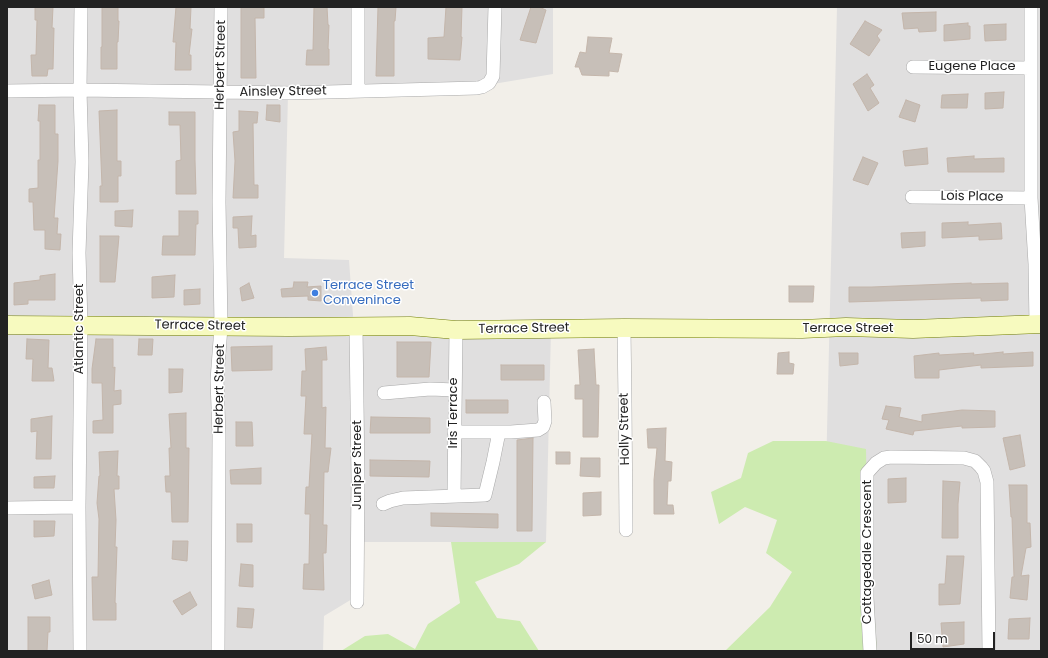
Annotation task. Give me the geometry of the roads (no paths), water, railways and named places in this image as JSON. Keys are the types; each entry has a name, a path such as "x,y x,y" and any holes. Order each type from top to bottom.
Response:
{"street":[{"name":"Atlantic Street","path":"80,651 78,507 82,325 79,253 82,162 80,90 81,7"},
{"name":"Herbert Street","path":"218,651 219,434 217,380 221,327 219,202 221,7"},
{"path":"358,7 358,91"},
{"name":"Ainsley Street","path":"7,91 80,90 221,93 477,88 487,84 494,76 495,7"},
{"path":"1031,7 1031,198 1039,324"},
{"name":"Eugene Place","path":"913,67 1031,68"},
{"name":"Lois Place","path":"912,197 1031,198"},
{"name":"Terrace Street","path":"7,325 221,327 410,326 456,330 624,328 802,329 846,327 913,330 1039,324"},
{"name":"Juniper Street","path":"356,327 358,472 357,602"},
{"name":"Holly Street","path":"624,328 626,530"},
{"name":"Iris Terrace","path":"454,496 456,330"},
{"path":"384,393 430,389 455,390"},
{"path":"454,432 534,431 540,428 546,421 544,402"},
{"path":"383,504 403,498 485,495 499,432"},
{"name":"Cottagedale Crescent","path":"870,651 867,598 867,481 868,474 876,463 884,458 891,457 964,458 975,461 984,471 987,482 989,651"},
{"path":"7,508 78,507"}],"place":[{"name":"Terrace Street Convenince","path":"315,293"}]}
